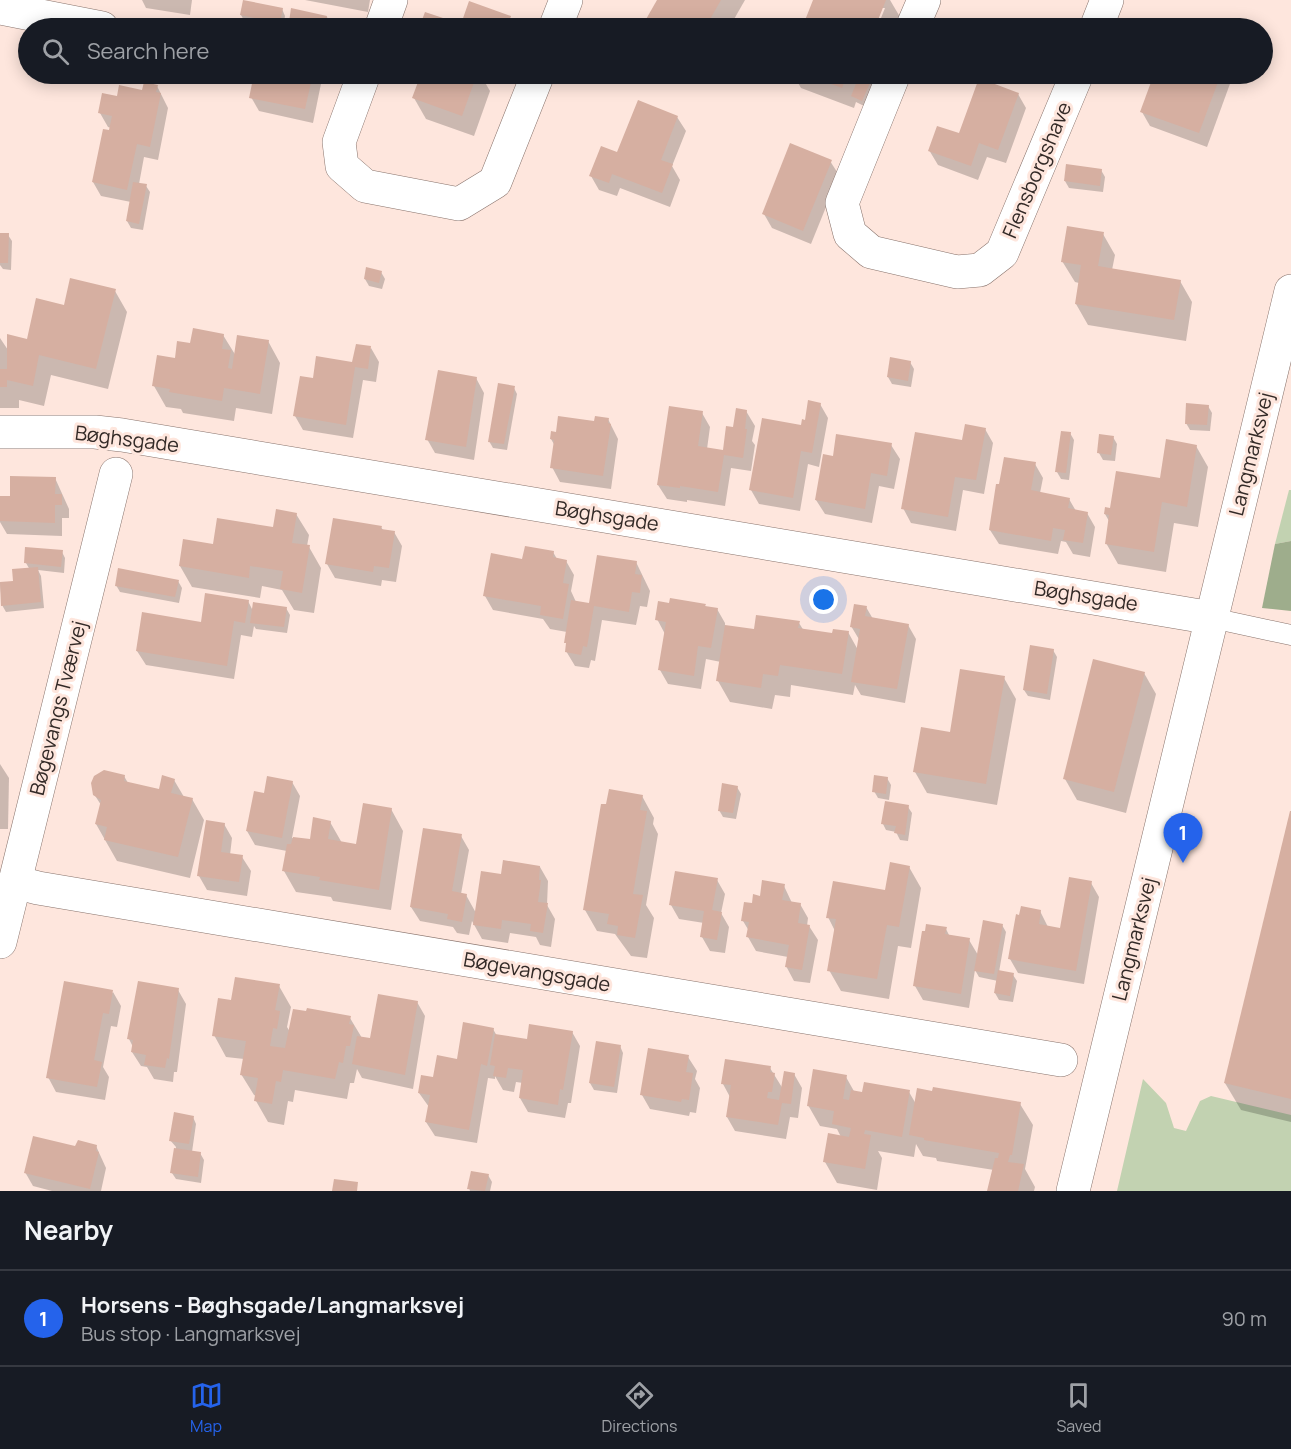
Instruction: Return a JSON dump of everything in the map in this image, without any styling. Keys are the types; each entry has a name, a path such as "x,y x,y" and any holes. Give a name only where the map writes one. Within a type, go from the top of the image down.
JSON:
{"street":[{"path":"385,18 391,0"},
{"path":"559,18 566,0"},
{"path":"916,18 924,0"},
{"path":"1100,18 1107,0"},
{"path":"0,8 51,18"},
{"path":"360,84 339,142 342,166 365,186 459,204 495,182 534,84"},
{"name":"Flensborgshave","path":"890,84 842,203 850,234 871,252 957,272 980,270 1002,254 1073,84"},
{"name":"Langmarksvej","path":"1073,1191 1291,291"},
{"name":"Bøghsgade","path":"0,432 95,432 122,435 1212,618"},
{"name":"Bøgevangs Tværvej","path":"0,942 116,474"},
{"name":"Bøgevangsgade","path":"15,882 50,890 1061,1060"}],"lane":[{"path":"1212,618 1291,634"}],"green space":[{"path":"1289,490 1291,490 1291,541 1275,544"},
{"path":"1291,541 1291,611 1262,608 1275,544"},
{"path":"1143,1079 1166,1103 1174,1128 1186,1131 1200,1101 1211,1096 1291,1115 1291,1191 1117,1191"}],"building":[{"path":"243,0 283,8 281,18 255,18 240,15"},
{"path":"657,0 721,0 711,18 647,18"},
{"path":"813,0 886,0 879,18 806,18"},
{"path":"469,1 511,16 510,18 463,18"},
{"path":"291,8 327,16 327,18 290,18"},
{"path":"425,12 443,18 423,18"},
{"path":"144,84 153,84 158,85 156,92 161,93 150,147 137,144 127,190 92,182 103,129 109,130 112,116 98,113 102,93 117,96 119,85 142,90"},
{"path":"252,84 311,84 305,109 249,98"},
{"path":"417,84 473,84 462,116 412,98"},
{"path":"831,84 843,84 842,88"},
{"path":"856,84 870,84 862,101 851,96"},
{"path":"977,84 995,84 1019,93 998,150 979,143 971,166 928,151 937,126 959,133"},
{"path":"1150,84 1217,84 1199,133 1140,112"},
{"path":"638,100 678,116 661,160 673,164 662,193 612,174 609,183 589,176 601,146 617,152"},
{"path":"790,143 832,160 803,231 762,214"},
{"path":"1066,164 1102,169 1100,186 1064,181"},
{"path":"133,182 147,184 139,224 126,221"},
{"path":"1067,226 1104,232 1098,266 1181,280 1174,320 1075,304 1081,265 1061,262"},
{"path":"0,233 9,233 8,263 0,263"},
{"path":"366,267 382,271 379,283 364,279"},
{"path":"70,278 116,289 96,369 39,355 33,386 7,380 7,387 0,387 0,369 7,369 7,334 27,339 36,298 64,305"},
{"path":"193,328 224,334 222,349 231,350 228,368 232,369 237,335 269,340 260,394 224,388 222,401 169,392 170,389 152,386 157,355 175,358 177,341 190,343"},
{"path":"356,344 371,346 368,369 355,367 346,425 293,416 300,376 313,378 316,356 352,362"},
{"path":"890,357 911,361 908,381 887,377"},
{"path":"438,370 477,377 466,447 425,440"},
{"path":"498,383 515,386 504,444 488,442"},
{"path":"808,400 821,403 812,453 801,451 793,498 749,490 762,418 801,425 802,419 805,420"},
{"path":"1186,403 1209,405 1207,425 1185,424"},
{"path":"669,406 703,411 698,446 723,450 726,426 733,427 736,408 747,410 743,458 724,455 718,492 657,485"},
{"path":"558,416 594,421 595,416 609,418 608,423 611,424 603,476 550,468 554,440 550,439 551,431 556,432"},
{"path":"965,424 986,428 976,480 955,477 948,517 901,509 915,432 962,440"},
{"path":"1061,431 1071,432 1066,473 1055,472"},
{"path":"836,434 892,443 887,476 871,473 865,509 815,500 823,454 833,456"},
{"path":"1099,434 1114,436 1111,455 1097,453"},
{"path":"1166,439 1197,445 1187,507 1162,502 1154,552 1105,544 1109,515 1104,514 1105,507 1110,508 1116,471 1160,478"},
{"path":"1004,457 1036,462 1031,490 1070,498 1068,508 1088,512 1083,543 1063,540 1065,530 1053,528 1051,541 989,530 996,484 999,484"},
{"path":"10,476 56,477 55,494 62,494 62,505 55,505 55,523 0,521 0,496 10,496"},
{"path":"276,509 297,513 292,543 310,545 302,593 280,589 283,571 250,566 249,578 179,566 183,539 213,544 217,518 273,527"},
{"path":"333,518 382,526 381,529 395,531 389,568 374,566 373,572 325,564"},
{"path":"525,546 554,551 553,557 567,560 563,583 569,584 563,619 540,615 541,606 483,596 491,553 522,559"},
{"path":"25,547 63,550 61,567 24,563"},
{"path":"597,555 637,561 635,574 642,575 640,593 632,592 629,612 594,606 587,647 583,646 581,655 565,652 566,643 564,643 571,600 589,603"},
{"path":"38,567 41,602 1,606 0,582 13,581 12,569"},
{"path":"118,568 179,580 175,597 115,586"},
{"path":"205,593 249,600 245,623 234,621 227,666 136,651 142,612 201,622"},
{"path":"670,598 718,608 711,648 698,646 694,676 658,670 666,622 655,620 658,601 669,603"},
{"path":"253,602 287,607 284,627 250,623"},
{"path":"854,604 867,606 865,616 909,624 897,689 851,682 860,629 850,627"},
{"path":"756,615 800,621 798,628 832,633 833,629 849,631 842,674 780,665 778,676 763,674 761,688 716,681 725,625 754,629"},
{"path":"1030,645 1054,649 1047,694 1023,690"},
{"path":"1093,659 1145,672 1114,792 1063,779"},
{"path":"960,669 1005,676 986,784 913,772 921,727 950,732"},
{"path":"104,770 125,775 124,781 159,789 162,775 175,779 171,793 193,798 178,857 104,840 107,827 95,824 101,800 93,795 91,783 94,776"},
{"path":"874,775 888,777 886,794 872,792"},
{"path":"267,776 293,781 282,838 246,831 254,791 264,793"},
{"path":"722,783 738,786 733,813 718,811"},
{"path":"609,789 643,795 640,810 647,811 633,894 643,895 635,938 617,935 618,926 607,924 609,914 583,910 601,804 606,804"},
{"path":"885,801 909,805 905,835 894,833 896,826 881,824"},
{"path":"363,803 392,808 379,890 282,871 287,844 291,844 293,837 310,839 313,817 331,821 328,839 356,844"},
{"path":"1291,811 1291,1099 1224,1083"},
{"path":"206,820 225,823 221,852 243,855 239,882 197,876"},
{"path":"423,828 462,834 452,891 467,894 462,922 447,919 448,914 410,907"},
{"path":"503,860 540,866 538,902 548,903 543,933 530,931 531,924 502,920 501,929 473,925 481,871 501,874"},
{"path":"890,862 910,866 899,927 887,925 877,979 827,971 836,919 826,918 833,881 885,890"},
{"path":"675,871 718,878 712,910 722,912 717,940 700,937 704,911 669,905"},
{"path":"1069,877 1092,881 1076,971 1008,959 1016,914 1019,915 1021,906 1041,910 1039,924 1060,928"},
{"path":"762,880 785,884 782,900 801,903 798,923 810,925 802,970 785,967 789,945 746,937 749,922 741,921 744,902 752,903 753,894 760,896"},
{"path":"983,920 1003,924 994,974 974,971"},
{"path":"926,924 947,927 945,934 970,938 961,994 913,986 922,931 925,931"},
{"path":"998,970 1014,973 1010,996 994,993"},
{"path":"235,977 280,984 275,1010 280,1011 277,1029 273,1028 270,1046 285,1048 293,1009 306,1011 307,1008 351,1016 349,1024 354,1025 350,1046 346,1046 343,1063 339,1062 335,1079 283,1070 281,1082 276,1081 272,1104 254,1101 258,1078 240,1075 246,1041 212,1036 218,998 231,1000"},
{"path":"64,981 113,990 109,1014 103,1013 94,1060 102,1062 97,1087 46,1078"},
{"path":"138,981 179,988 169,1059 167,1058 165,1068 144,1065 146,1055 131,1052 133,1040 127,1039"},
{"path":"378,994 418,1001 405,1075 352,1064 357,1036 370,1038"},
{"path":"463,1022 494,1028 487,1066 481,1064 469,1130 425,1122 430,1095 418,1093 421,1075 433,1077 437,1055 457,1059"},
{"path":"529,1024 573,1031 563,1090 560,1089 558,1105 519,1098 523,1070 508,1068 506,1078 493,1076 495,1066 490,1065 495,1034 527,1039"},
{"path":"596,1041 621,1045 614,1087 589,1083"},
{"path":"648,1048 689,1055 686,1072 693,1073 689,1100 682,1099 681,1102 640,1095"},
{"path":"725,1059 771,1066 770,1072 775,1073 772,1092 768,1092 767,1098 779,1100 784,1071 795,1073 791,1104 782,1103 778,1125 726,1117 731,1085 721,1084"},
{"path":"813,1069 847,1075 843,1099 849,1100 851,1090 862,1092 864,1082 910,1090 902,1137 865,1130 864,1134 871,1135 865,1169 823,1162 828,1133 849,1137 851,1128 832,1124 834,1111 807,1106"},
{"path":"933,1087 1021,1102 1012,1155 1008,1162 1024,1164 1018,1191 987,1191 995,1158 998,1158 999,1153 924,1140 924,1138 909,1135 917,1088 932,1091"},
{"path":"174,1112 194,1116 189,1144 169,1141"},
{"path":"33,1136 75,1146 78,1140 97,1145 96,1151 99,1152 90,1189 24,1173"},
{"path":"174,1148 201,1152 198,1177 170,1173"},
{"path":"471,1171 489,1174 485,1191 467,1189"},
{"path":"334,1179 358,1182 357,1191 332,1191"}],"place":[{"name":"Horsens - Bøghsgade/Langmarksvej","path":"1183,863"}]}
